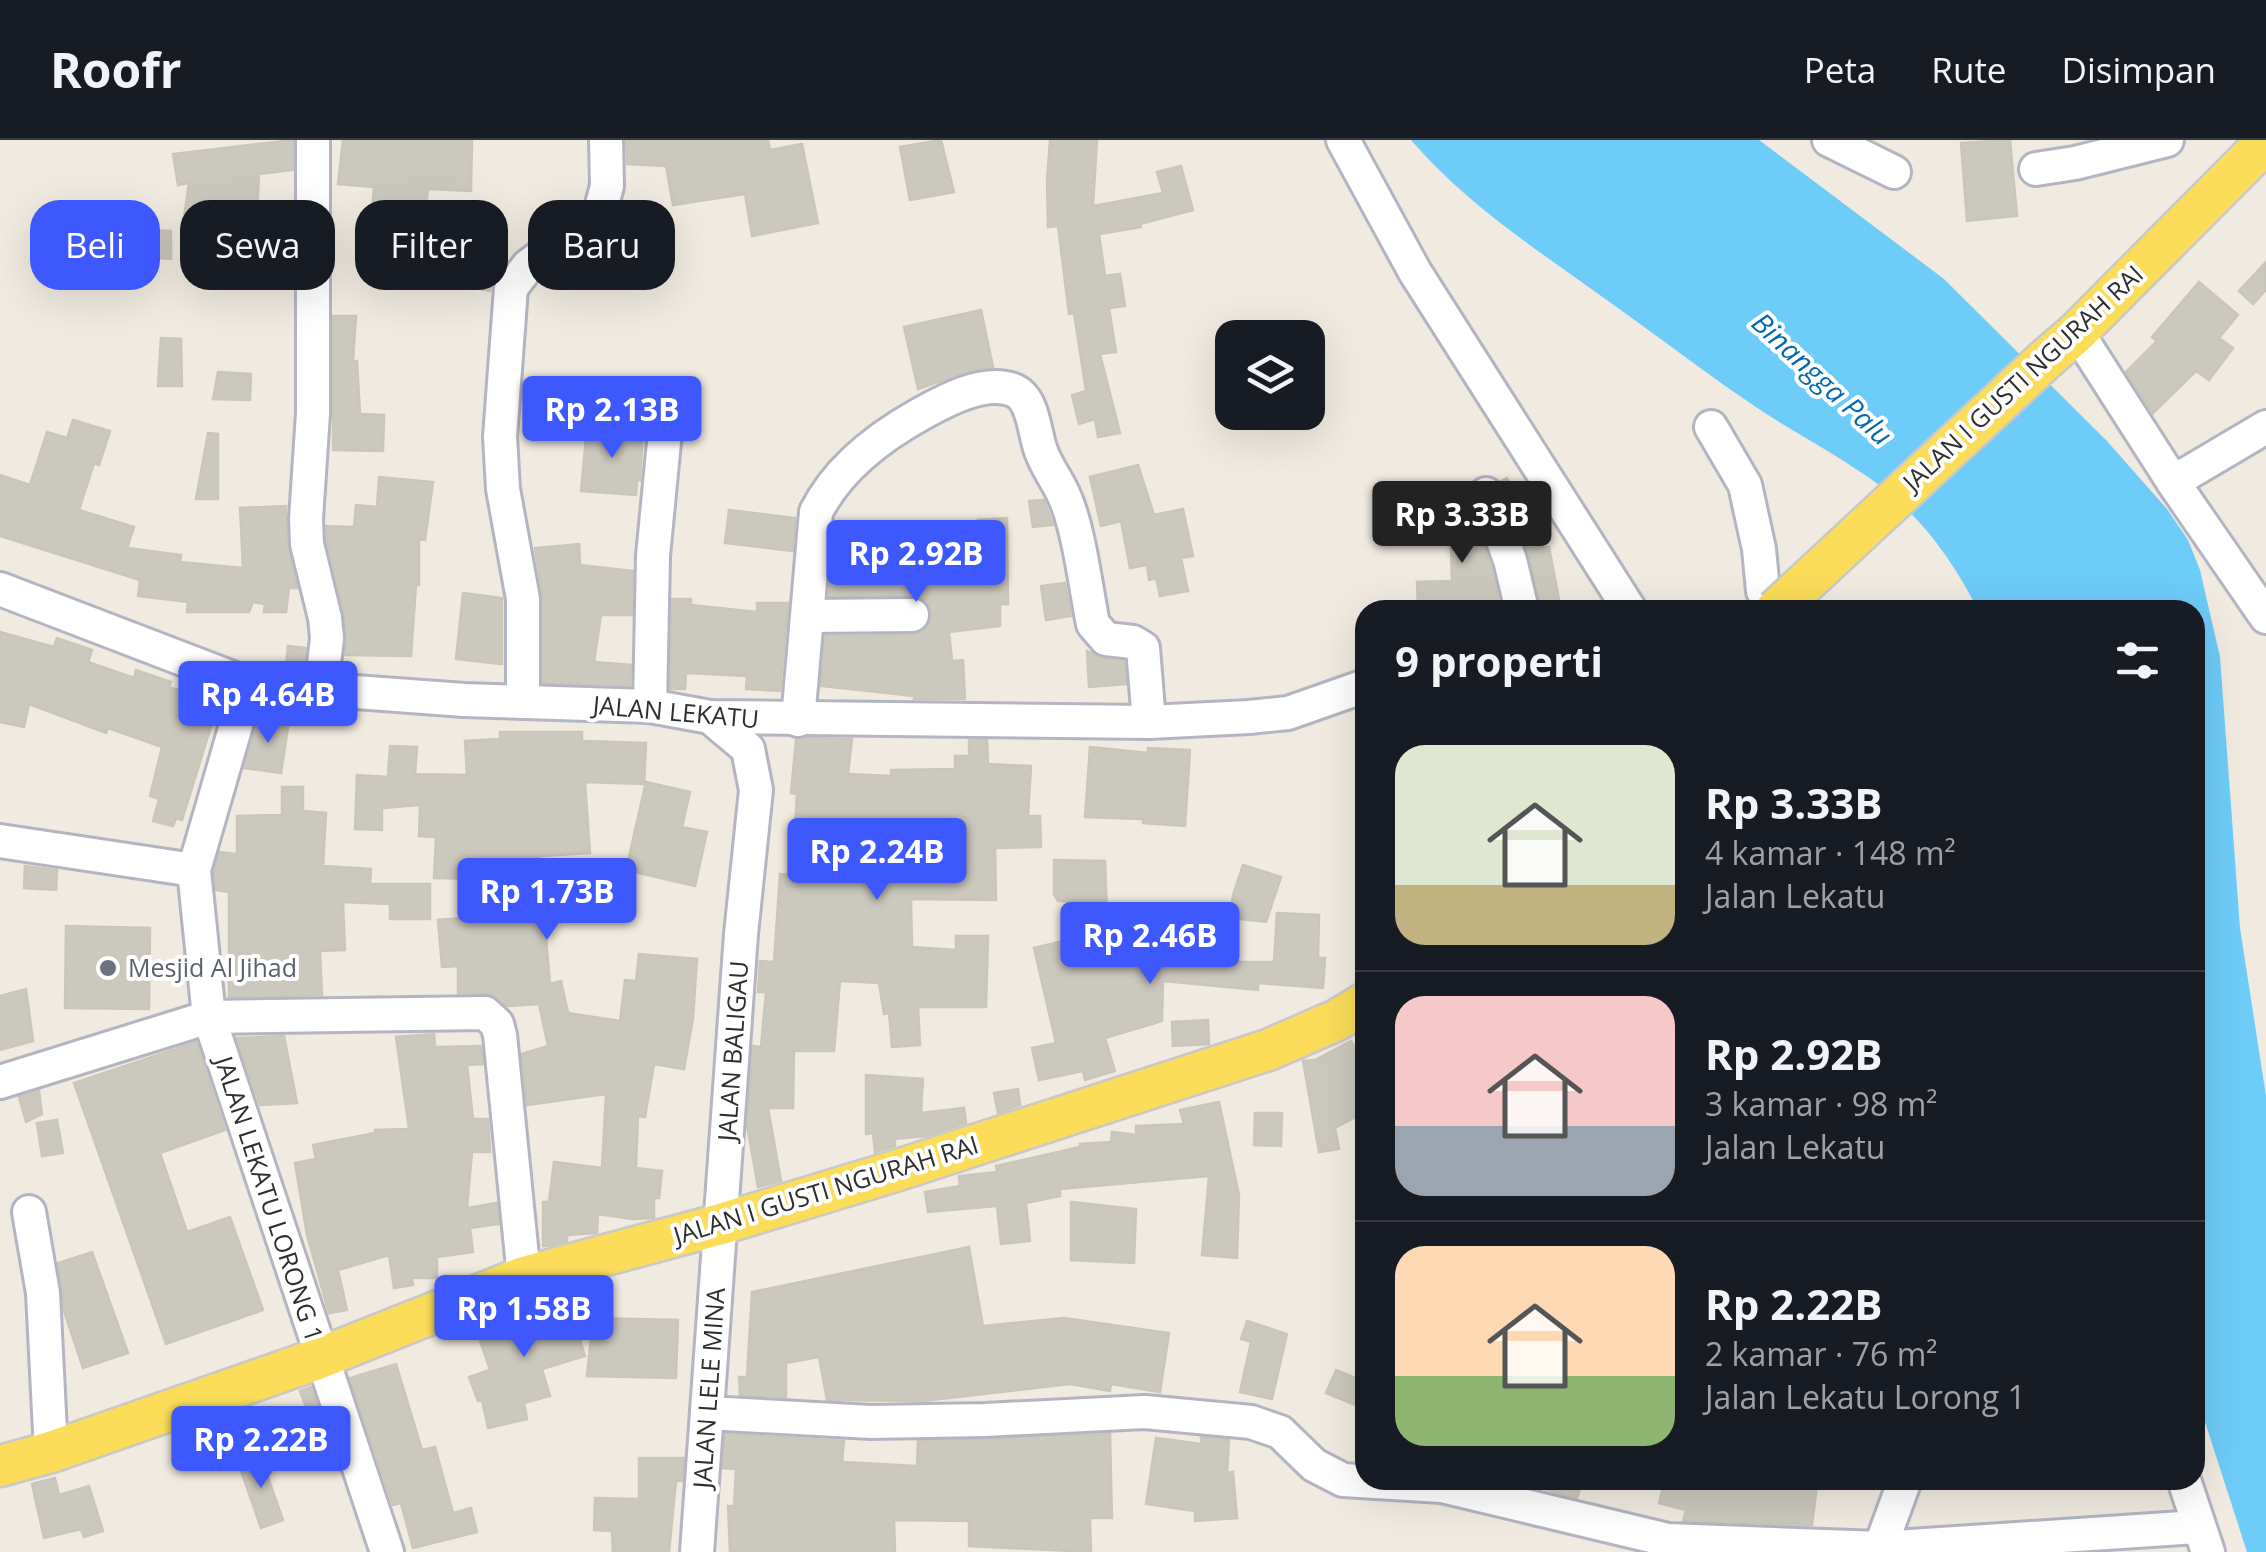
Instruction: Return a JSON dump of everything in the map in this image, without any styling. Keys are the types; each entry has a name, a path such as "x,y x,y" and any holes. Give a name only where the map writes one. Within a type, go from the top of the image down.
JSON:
{"main road":[{"name":"JALAN I GUSTI NGURAH RAI","path":"1787,600 2078,332 2266,142"},
{"name":"JALAN I GUSTI NGURAH RAI","path":"0,1466 51,1452 320,1358 524,1277 721,1224 895,1171 1268,1050 1355,1010"}],"street":[{"path":"313,140 312,413 306,519 307,544 326,618 320,688"},
{"path":"524,702 522,599 503,489 500,437 510,288 528,266 600,212 607,186 606,140"},
{"path":"1343,140 1415,272 1624,600"},
{"path":"1829,140 1894,172"},
{"path":"2036,169 2167,140"},
{"path":"2078,332 2173,482 2266,617"},
{"path":"798,720 816,512 842,472 906,422 947,400 975,392 1012,390 1029,408 1045,462 1066,499 1094,624 1106,639 1139,644 1145,653 1149,722"},
{"path":"650,706 653,556 667,411"},
{"path":"1711,428 1745,486 1763,591 1773,600"},
{"path":"2173,482 2266,428"},
{"path":"1486,494 1520,600"},
{"name":"JALAN LEKATU","path":"0,589 248,684 650,706 710,718 1149,722 1288,713 1355,690"},
{"path":"809,616 912,615"},
{"name":"JALAN LEKATU LORONG 1","path":"248,684 194,870 209,1017 387,1552"},
{"name":"JALAN BALIGAU","path":"710,718 748,748 756,790 741,934 721,1224"},
{"path":"0,842 194,870"},
{"name":"JALAN LEKATU LORONG 1","path":"0,1082 209,1017 476,1011 492,1017 500,1034 524,1277"},
{"path":"29,1212 43,1293 51,1452"},
{"name":"JALAN LELE MINA","path":"697,1552 721,1224"},
{"path":"707,1414 871,1422 1145,1412 1266,1426 1280,1432 1314,1465 1344,1480 1355,1480"},
{"path":"1472,1490 1668,1540 1892,1549 2202,1540 2187,1490"},
{"path":"1892,1549 1902,1490"}],"water":[{"name":"Binangga Palu","path":"1411,140 1759,140 1944,279 2106,440 2167,509 2188,540 2200,570 2220,657 2240,928 2266,1096 2266,1552 2247,1552 2205,1422 2205,600 1972,600 1932,537 1885,490 1745,399 1528,243 1432,163"}],"building":[{"path":"293,140 293,170 259,174 258,200 187,200 189,183 178,185 173,154"},
{"path":"343,140 472,140 471,191 428,189 427,200 373,200 374,187 338,184"},
{"path":"626,140 768,140 770,150 802,144 818,223 752,236 745,194 675,205 666,166 627,164"},
{"path":"941,140 954,192 910,200 900,147"},
{"path":"1050,140 1097,140 1093,206 1163,193 1157,172 1181,166 1193,210 1140,224 1141,227 1099,234 1105,276 1120,274 1125,306 1109,308 1116,352 1100,354 1120,433 1098,437 1095,419 1079,424 1072,395 1086,391 1074,313 1069,314 1058,226 1048,227"},
{"path":"2010,140 2017,216 1967,221 1961,143"},
{"path":"160,230 171,231 171,259 160,258"},
{"path":"2266,262 2266,290 2253,304 2239,291"},
{"path":"2199,282 2238,315 2219,338 2233,348 2209,380 2196,371 2153,413 2126,372 2157,341 2152,337"},
{"path":"981,310 993,367 971,370 918,389 904,327"},
{"path":"333,316 356,316 353,361 357,361 360,414 384,415 383,451 333,450"},
{"path":"161,338 181,339 182,386 158,386"},
{"path":"218,372 251,374 250,400 213,399"},
{"path":"73,420 110,431 99,465 94,463 79,510 134,527 127,548 181,555 180,562 243,568 240,508 286,506 287,545 297,588 289,588 286,612 264,612 265,604 253,602 249,612 187,612 188,602 138,596 140,580 0,536 0,475 30,485 47,432 67,438"},
{"path":"587,427 643,432 636,495 581,491"},
{"path":"208,433 218,434 218,499 196,499"},
{"path":"1138,465 1154,515 1183,509 1193,556 1181,558 1188,591 1160,596 1156,578 1149,580 1147,565 1130,568 1121,521 1101,526 1090,477"},
{"path":"379,477 433,482 425,540 419,539 419,585 411,656 345,655 345,616 326,526 354,527 356,505 377,507"},
{"path":"1507,478 1527,521 1532,518 1544,548 1549,547 1559,600 1539,600 1529,553 1501,481"},
{"path":"1469,485 1467,501 1491,566 1499,600 1418,600 1417,582 1452,581 1449,486"},
{"path":"1044,500 1053,525 1033,527 1029,501"},
{"path":"729,510 795,518 793,551 725,543"},
{"path":"1007,518 1008,604 1000,604 1000,626 949,632 952,661 963,660 965,699 914,699 821,686 825,636 913,635 923,632 932,616 929,604 913,595 829,596 835,527 864,526 864,534 979,532 978,520"},
{"path":"579,544 580,565 633,571 632,615 601,615 594,662 631,665 630,685 543,683 543,599 535,548"},
{"path":"1065,583 1071,616 1046,620 1041,586"},
{"path":"463,593 502,598 502,664 456,659"},
{"path":"672,599 691,599 691,605 757,612 757,603 788,603 780,691 746,689 747,676 686,673 685,689 670,689"},
{"path":"0,632 54,647 57,638 92,650 88,662 134,678 136,670 171,682 169,687 218,704 182,820 176,818 173,826 153,821 159,799 150,796 162,747 108,728 106,733 29,704 24,727 0,722"},
{"path":"288,646 306,648 303,668 286,667"},
{"path":"1087,651 1104,659 1124,661 1126,684 1089,687"},
{"path":"259,717 289,721 281,773 244,768"},
{"path":"500,732 582,732 582,741 646,743 644,784 585,782 590,853 539,856 550,984 561,981 568,1013 620,1021 625,980 636,981 639,954 697,959 684,1069 654,1064 645,1117 638,1116 636,1168 662,1171 659,1198 654,1198 654,1218 598,1214 597,1233 567,1235 567,1241 549,1246 543,1246 543,1202 549,1202 554,1162 602,1168 606,1094 527,1105 522,1054 548,1046 539,1004 507,1006 486,993 458,993 458,966 442,967 438,920 491,916 487,879 434,878 436,837 419,836 420,805 382,808 382,830 355,829 357,775 388,777 390,746 417,747 415,774 467,775 465,741 500,739"},
{"path":"852,739 848,774 891,776 891,770 955,769 955,756 969,756 969,740 987,740 988,764 1031,766 1028,816 1040,816 1041,847 995,848 996,900 911,899 912,947 956,950 956,936 988,936 986,1007 918,1007 920,1045 892,1047 889,1013 884,1014 879,983 840,981 834,1051 794,1051 793,1108 768,1108 781,1181 758,1187 747,1125 753,1046 761,1047 766,992 758,992 760,961 774,962 780,874 792,875 797,794 791,793 796,740"},
{"path":"1090,747 1148,753 1148,748 1190,750 1185,826 1143,823 1143,819 1085,817"},
{"path":"646,782 690,792 682,827 707,832 695,886 626,870"},
{"path":"282,787 303,787 303,811 326,813 323,866 371,869 370,884 430,884 430,919 390,919 390,904 343,902 345,950 320,951 322,995 229,997 229,892 216,890 214,872 220,852 237,854 237,816 282,815"},
{"path":"1054,860 1105,861 1107,915 1077,914 1077,902 1058,901 1054,894"},
{"path":"1243,865 1281,877 1266,922 1230,918"},
{"path":"25,866 57,870 56,890 24,888"},
{"path":"1277,913 1319,915 1318,958 1325,958 1323,988 1258,983 1258,990 1163,981 1162,1021 1105,1038 1115,1071 1085,1080 1083,1071 1039,1080 1032,1048 1056,1043 1034,948 1110,930 1117,966 1174,952 1176,928 1222,932 1220,962 1274,962"},
{"name":"Mesjid Al Jihad","path":"66,926 150,928 149,1009 65,1008"},
{"path":"26,989 33,1041 0,1050 0,996"},
{"path":"1208,1020 1209,1044 1173,1046 1172,1022"},
{"path":"434,1034 435,1047 481,1046 483,1064 467,1065 473,1119 488,1119 490,1152 472,1152 467,1208 497,1203 499,1224 470,1228 473,1252 437,1257 437,1278 412,1278 413,1285 394,1288 389,1255 338,1270 347,1310 329,1313 307,1235 295,1163 316,1159 313,1145 375,1130 409,1129 396,1037"},
{"path":"284,1036 297,1103 260,1105 237,1038"},
{"path":"1351,1041 1355,1048 1355,1117 1335,1128 1339,1149 1319,1152 1303,1061 1315,1060"},
{"path":"196,1042 225,1130 160,1153 187,1232 230,1217 263,1310 166,1344 74,1083"},
{"path":"866,1075 923,1079 921,1113 964,1108 966,1123 926,1136 895,1139 895,1146 875,1152 873,1133 866,1134"},
{"path":"1018,1089 1020,1105 998,1113 994,1093"},
{"path":"39,1091 42,1114 26,1122 19,1097"},
{"path":"1219,1102 1239,1195 1237,1258 1202,1255 1209,1176 1060,1189 1060,1196 1026,1203 1030,1241 1001,1244 997,1206 928,1212 925,1192 960,1186 959,1176 997,1172 996,1166 1080,1144 1111,1142 1112,1132 1136,1135 1136,1126 1184,1124 1180,1110"},
{"path":"1255,1113 1282,1113 1281,1146 1254,1145"},
{"path":"57,1120 63,1153 42,1156 37,1123"},
{"path":"1071,1202 1136,1209 1134,1263 1071,1260"},
{"path":"969,1247 983,1326 1064,1318 1169,1333 1160,1392 1111,1384 1110,1391 1070,1384 923,1401 827,1400 819,1357 786,1363 786,1397 740,1395 739,1377 747,1377 752,1292"},
{"path":"92,1252 128,1353 83,1368 64,1311 58,1263"},
{"path":"567,1299 585,1356 542,1369 550,1396 524,1403 527,1419 488,1428 482,1400 478,1401 469,1377 490,1370 477,1331"},
{"path":"593,1318 678,1320 676,1378 587,1376"},
{"path":"1247,1321 1287,1334 1272,1399 1240,1392 1251,1342 1241,1339"},
{"path":"396,1364 422,1450 435,1447 453,1513 471,1508 477,1532 413,1548 401,1503 393,1505 350,1378"},
{"path":"1336,1370 1355,1378 1355,1405 1326,1393"},
{"path":"311,1387 326,1433 317,1436 300,1391"},
{"path":"725,1434 844,1441 842,1462 917,1466 918,1441 1110,1434 1112,1518 1090,1518 1091,1552 969,1546 969,1521 894,1520 895,1552 730,1552 728,1506 734,1506 736,1469 723,1468"},
{"path":"1201,1437 1229,1440 1227,1473 1233,1472 1237,1518 1195,1521 1195,1511 1146,1504 1156,1438 1201,1444"},
{"path":"260,1455 283,1520 261,1528 238,1462"},
{"path":"639,1458 684,1458 682,1481 676,1481 669,1552 613,1552 612,1531 594,1530 595,1498 639,1499"},
{"path":"55,1478 59,1495 89,1486 103,1531 84,1537 81,1529 44,1538 32,1484"},
{"path":"1548,1490 1580,1490 1577,1498"},
{"path":"1662,1490 1816,1490 1812,1525 1683,1521 1686,1510 1659,1503"}],"place":[{"name":"Mesjid Al Jihad","path":"108,968"}]}
